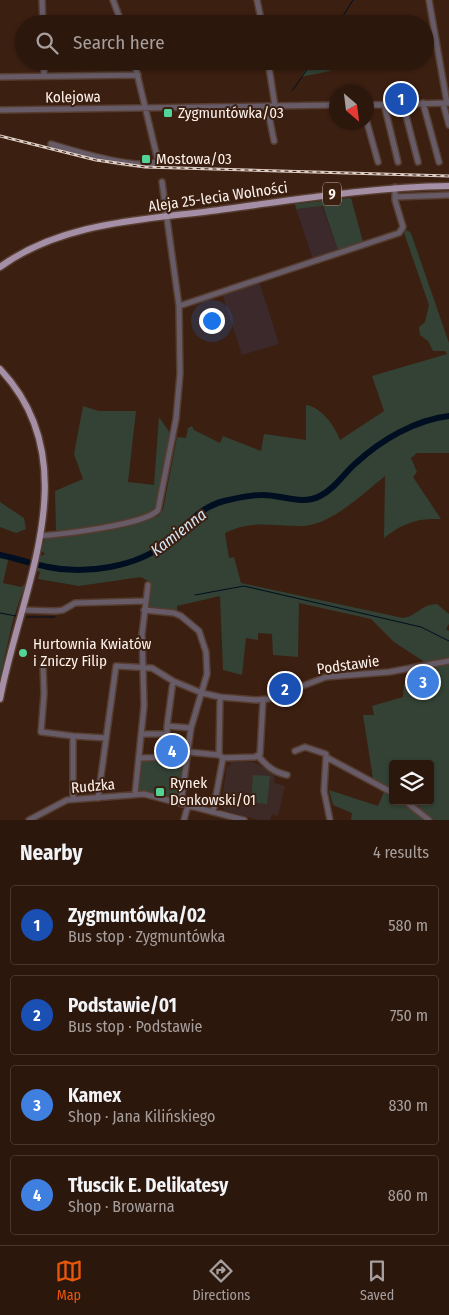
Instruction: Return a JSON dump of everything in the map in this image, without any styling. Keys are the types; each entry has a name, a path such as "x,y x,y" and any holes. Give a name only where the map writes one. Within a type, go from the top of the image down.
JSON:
{"main road":[{"name":"Aleja 25-lecia Wolności","path":"0,267 26,250 66,234 167,217 346,192 394,187 449,186"},
{"path":"0,369 14,386 27,408 41,448 46,494 40,536 0,699"}],"street":[{"path":"42,0 43,15"},
{"path":"113,0 119,15"},
{"path":"257,0 260,15"},
{"path":"429,0 432,15"},
{"path":"434,29 449,125"},
{"path":"44,70 44,76"},
{"path":"50,144 114,160 141,164 158,161 137,70"},
{"path":"269,70 275,106"},
{"path":"0,77 138,75"},
{"path":"423,103 439,162"},
{"path":"374,105 447,103"},
{"path":"384,104 398,162"},
{"path":"403,104 418,162"},
{"name":"Kolejowa","path":"0,110 329,105"},
{"path":"267,106 274,141"},
{"path":"369,130 378,162"},
{"path":"40,536 118,525 152,515 158,510 178,409 178,306 162,182"},
{"path":"178,306 399,233 402,228 394,187"},
{"path":"395,197 449,195"},
{"path":"135,794 144,706 142,634 148,585"},
{"path":"22,610 56,611 63,610 75,603 145,600"},
{"path":"144,610 177,614 199,631 206,652 208,666 192,728 182,803"},
{"name":"Podstawie","path":"263,700 326,677 410,668 449,661"},
{"path":"43,664 44,694 41,732 106,738"},
{"path":"98,798 114,668 118,666 143,666 159,671 173,681 202,693 220,697 263,700 261,751 258,756"},
{"path":"168,758 167,734 173,681"},
{"path":"214,812 221,757 220,697"},
{"path":"168,726 192,728"},
{"path":"142,734 167,734"},
{"path":"73,736 73,799"},
{"path":"295,751 306,748 326,754 326,757 389,791"},
{"path":"140,758 168,758 187,755 221,757 258,756"},
{"path":"258,756 263,764 278,773 286,775"},
{"path":"326,757 324,791 330,820"},
{"name":"Rudzka","path":"29,820 54,805 73,799 135,794 144,794 182,803 244,820"},
{"path":"184,820 188,805"},
{"path":"409,805 429,820"}],"shaded area":[{"path":"322,206 338,250 313,259 296,209"},
{"path":"256,281 260,284 279,344 242,355 222,293 244,288"},
{"path":"231,761 253,762 275,773 274,783 285,786 278,816 272,814 270,820 258,820 224,810 221,805 227,765 230,766"}],"green space":[{"path":"305,70 330,70 330,71 301,77"},
{"path":"351,198 363,242 338,250 323,206 296,209 295,204"},
{"path":"406,230 412,236 449,343 449,453 417,453 411,458 417,472 413,477 441,519 424,519 410,522 384,538 385,476 347,507 326,520 315,524 304,526 245,526 225,533 229,558 234,557 241,583 403,618 412,615 426,606 437,604 449,614 449,624 446,629 449,631 449,658 426,663 394,642 371,619 299,603 298,657 273,655 272,634 258,633 258,640 246,638 242,675 223,670 220,596 177,606 177,614 144,610 148,581 141,577 79,586 38,579 40,572 35,570 38,557 45,554 40,550 45,539 96,532 158,516 163,510 177,437 186,438 188,428 192,426 194,430 220,443 223,436 261,451 264,434 306,440 306,405 317,409 327,418 340,440 384,411 372,376 447,354 445,351 433,351 428,341 420,335 419,327 425,322 429,305 404,233"},
{"path":"83,406 99,411 136,411 128,482 154,485 159,417 170,433 158,503 152,510 142,516 129,520 114,524 60,531 56,530 55,491 83,479 74,454"},
{"path":"0,502 24,518 26,529 16,533 0,527"},
{"path":"0,555 9,556 3,583 21,587 25,584 13,620 0,678"},
{"path":"449,664 449,820 351,820 352,813 333,805 329,790 378,806 386,787 373,779 363,715 374,715 372,706 403,697 404,684 413,682 411,671"},
{"path":"186,757 181,803 135,794 140,758"},
{"path":"253,775 270,776 267,804 251,802"}],"waterway":[{"path":"344,15 353,0"},
{"path":"292,91 307,70"},
{"name":"Kamienna","path":"0,555 42,566 78,570 110,567 126,563 154,551 200,513 215,504 256,495 298,500 313,499 320,496 331,489 351,467 387,439 424,422 449,416"},
{"path":"195,595 244,586 421,627 449,641"},
{"path":"0,613 16,616"},
{"path":"27,617 55,617"}],"railway":[{"path":"0,136 96,160 145,167 449,176"}],"place":[{"name":"Zygmuntówka/02","path":"401,99"},
{"name":"Zygmuntówka/03","path":"168,113"},
{"name":"Mostowa/03","path":"146,159"},
{"name":"Hurtownia Kwiatów i Zniczy Filip","path":"23,653"},
{"name":"Kamex","path":"423,682"},
{"name":"Podstawie/01","path":"285,689"},
{"name":"Tłuscik E. Delikatesy","path":"172,751"},
{"name":"Rynek Denkowski/01","path":"160,792"}]}
